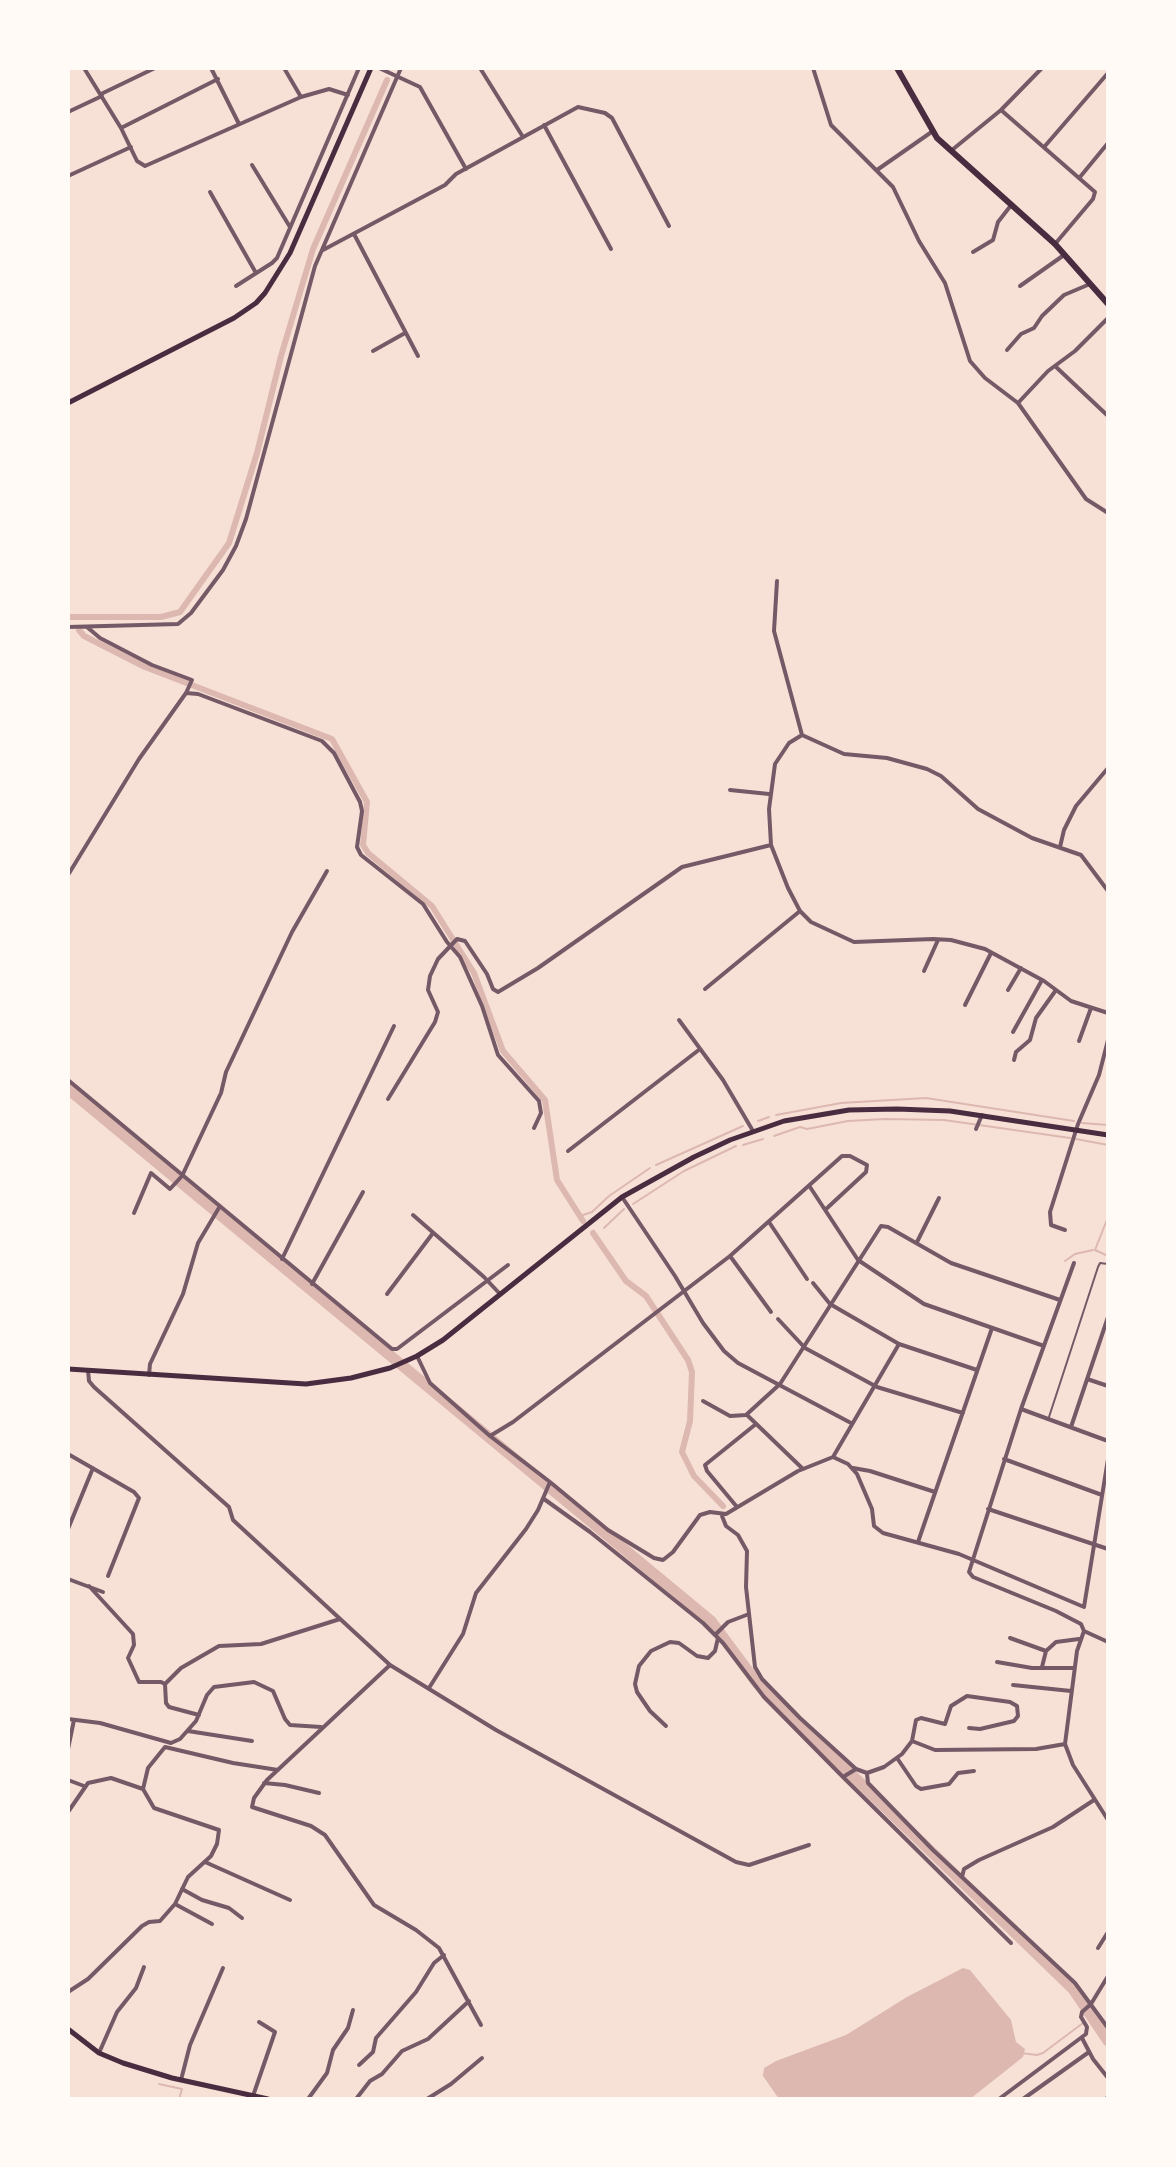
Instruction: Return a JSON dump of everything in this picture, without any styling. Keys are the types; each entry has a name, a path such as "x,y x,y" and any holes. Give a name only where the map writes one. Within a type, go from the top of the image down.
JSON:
{"main road":[{"path":"68,403 245,312 265,293 290,253 371,68"},
{"path":"897,68 933,131 950,152 1055,244 1108,304"},
{"path":"68,1369 306,1384 351,1378 390,1368 443,1340 622,1197 694,1157 753,1131 797,1119 849,1110 950,1111 1108,1135"},
{"path":"68,2029 99,2053 181,2080 242,2096 268,2099"}],"street":[{"path":"84,68 121,128 137,161 145,166 301,97 329,89 348,95"},
{"path":"68,112 155,68"},
{"path":"211,68 239,124"},
{"path":"284,68 301,97"},
{"path":"236,286 275,260 359,68"},
{"path":"379,68 420,87 466,169"},
{"path":"68,627 178,624 191,613 223,570 246,519 321,251 401,68"},
{"path":"480,68 523,137"},
{"path":"813,68 831,125 893,187 919,241 945,283 970,361 985,378 1018,403 1055,453 1077,490 1108,513"},
{"path":"950,152 1001,110 1042,68"},
{"path":"1045,146 1108,73"},
{"path":"121,128 218,79"},
{"path":"321,251 445,185 452,177 578,107 605,113 612,118 669,226"},
{"path":"1001,110 1094,190 1095,195 1055,244"},
{"path":"544,125 611,249"},
{"path":"877,170 933,131"},
{"path":"1080,177 1108,143"},
{"path":"68,176 131,147"},
{"path":"252,165 290,227"},
{"path":"210,192 256,273"},
{"path":"973,252 993,240 998,222 1012,204"},
{"path":"354,234 418,356"},
{"path":"1020,286 1064,255"},
{"path":"1007,350 1021,334 1034,328 1064,295 1090,284"},
{"path":"1018,403 1108,318"},
{"path":"373,351 405,333"},
{"path":"1055,366 1108,416"},
{"path":"777,581 774,631 802,735"},
{"path":"68,875 139,759 192,682 106,642 87,627"},
{"path":"186,692 322,741 329,747 360,802 362,811 357,847 361,855 423,904 450,945 469,976 498,1055 539,1101 541,1113 534,1128"},
{"path":"802,735 779,754 772,772 769,794 771,845 778,867 805,917 819,927 854,942 938,940 962,943 1021,968 1071,1001 1108,1013"},
{"path":"802,735 844,754 887,758 941,776 978,809 1032,838 1081,855 1108,891"},
{"path":"1060,847 1064,830 1076,806 1108,768"},
{"path":"730,790 769,794"},
{"path":"388,1099 435,1022 438,1012 428,985 438,959 457,939 465,941 493,989 498,992 538,968 682,867 771,845"},
{"path":"134,1213 151,1173 170,1189 179,1179 221,1093 226,1072 292,932 327,871"},
{"path":"705,989 800,911"},
{"path":"924,971 938,940"},
{"path":"965,1005 991,953"},
{"path":"1008,990 1021,968"},
{"path":"1013,1032 1042,980"},
{"path":"1014,1060 1016,1052 1030,1040 1036,1018 1056,990"},
{"path":"1079,1041 1091,1008"},
{"path":"679,1020 723,1080 753,1131"},
{"path":"282,1259 394,1026"},
{"path":"1065,1230 1051,1225 1049,1217 1076,1130 1092,1096 1108,1040"},
{"path":"568,1151 700,1049"},
{"path":"68,1080 179,1179 219,1208 386,1346 397,1349 508,1265"},
{"path":"976,1129 982,1115"},
{"path":"490,1436 664,1309 730,1256 845,1155 867,1165 866,1172 825,1210"},
{"path":"809,1187 858,1260 924,1304 1044,1346"},
{"path":"312,1284 363,1192"},
{"path":"622,1197 703,1323 731,1358 851,1423"},
{"path":"917,1242 939,1198"},
{"path":"149,1375 150,1364 183,1294 192,1256 219,1208"},
{"path":"413,1215 500,1295"},
{"path":"769,1222 807,1279"},
{"path":"703,1401 730,1416 746,1415 780,1384 881,1226 917,1242 951,1263 1060,1300"},
{"path":"387,1294 433,1233"},
{"path":"730,1256 771,1312"},
{"path":"1074,1263 1021,1409 969,1569 971,1576 1056,1611 1081,1624 1084,1631 1108,1642"},
{"path":"813,1283 830,1304 899,1344 977,1370"},
{"path":"1071,1427 1108,1317"},
{"path":"778,1319 805,1348 874,1385 963,1413"},
{"path":"918,1542 992,1328"},
{"path":"414,1358 430,1383 549,1484 608,1530 654,1558 663,1560 673,1552 700,1515 710,1512 722,1516 803,1469 833,1457 899,1344"},
{"path":"88,1370 89,1381 94,1387 229,1507 233,1520 390,1665 535,1752 736,1862 749,1865 763,1862 809,1845"},
{"path":"1087,1379 1108,1386"},
{"path":"1021,1409 1108,1441"},
{"path":"746,1415 803,1469"},
{"path":"737,1507 705,1465 756,1424"},
{"path":"68,1454 134,1492 139,1498 108,1576"},
{"path":"833,1457 853,1468 935,1493"},
{"path":"1004,1459 1102,1495"},
{"path":"853,1468 872,1509 874,1526 890,1536 971,1558 1084,1607 1108,1459"},
{"path":"68,1529 93,1468"},
{"path":"429,1688 463,1634 476,1593 526,1529 549,1484"},
{"path":"545,1496 679,1601 717,1635 764,1697 1011,1943"},
{"path":"988,1509 1108,1549"},
{"path":"722,1516 726,1526 738,1535 747,1551 746,1614 755,1667 762,1679 800,1718 861,1771 868,1783 962,1877 1075,1983 1108,2028"},
{"path":"68,1579 103,1592"},
{"path":"89,1586 133,1634 134,1645 128,1658 139,1682 156,1680 165,1684"},
{"path":"666,1726 650,1711 637,1692 635,1684 639,1666 651,1651 670,1642 679,1643 697,1656 708,1658 715,1651 717,1635 722,1628 746,1614"},
{"path":"199,1715 169,1707 166,1703 165,1684 181,1668 219,1646 261,1644 340,1619"},
{"path":"1084,1631 1074,1668 1065,1744 1108,1820"},
{"path":"1010,1638 1046,1651"},
{"path":"1042,1667 1046,1651 1056,1642 1080,1639"},
{"path":"997,1662 1032,1668 1074,1668"},
{"path":"390,1665 264,1783 252,1807 319,1830 374,1905 432,1941 444,1955 481,2025"},
{"path":"143,1789 148,1768 166,1745 188,1731 214,1687 254,1682 273,1691 290,1725 323,1728"},
{"path":"1013,1685 1071,1691"},
{"path":"844,1777 884,1767 912,1741 916,1720 921,1718 945,1724 951,1706 967,1696 1010,1702 1017,1706 1018,1716 1014,1721 980,1729 969,1728"},
{"path":"68,1749 71,1719 100,1723 233,1763 278,1770"},
{"path":"188,1731 252,1741"},
{"path":"912,1741 935,1750 1036,1749 1065,1744"},
{"path":"897,1757 921,1789 949,1784 958,1773 974,1771"},
{"path":"68,1812 84,1786 111,1778 143,1789 154,1808 219,1830 217,1844 205,1862 188,1877 175,1904 160,1921 142,1926 88,1979 68,1992"},
{"path":"68,1780 84,1786"},
{"path":"264,1783 319,1793"},
{"path":"962,1877 964,1869 979,1860 1053,1827 1094,1800"},
{"path":"205,1862 290,1900"},
{"path":"182,1889 202,1900 229,1908 242,1918"},
{"path":"175,1904 212,1924"},
{"path":"1098,1948 1108,1932"},
{"path":"359,2065 373,2052 376,2038 416,1992 434,1963 444,1955"},
{"path":"99,2053 117,2012 136,1988 144,1967"},
{"path":"181,2080 190,2045 223,1968"},
{"path":"999,2099 1082,2038 1087,2027 1081,2017 1082,2010 1090,2005 1108,1976"},
{"path":"356,2099 402,2051 428,2039 469,2001"},
{"path":"308,2099 327,2073 333,2050 348,2028 353,2010"},
{"path":"253,2096 274,2036 270,2027 259,2022"},
{"path":"1082,2038 1108,2078"},
{"path":"1023,2099 1089,2052"},
{"path":"427,2099 482,2058"}],"lane":[{"path":"1048,1419 1098,1267 1100,1263 1108,1264"}],"shaded area":[{"path":"963,1968 970,1970 1011,2020 1016,2042 1025,2049 1023,2057 970,2099 779,2099 763,2076 764,2068 776,2061 846,2035 907,1997"}],"waterway":[{"path":"68,617 161,617 180,612 229,543 313,249 387,80"},
{"path":"79,630 84,636 145,667 332,739 367,802 363,845 368,853 432,906 474,973 503,1051 545,1100 557,1180 583,1221"},
{"path":"68,1089 711,1621 757,1683 1073,1989 1108,2041"},
{"path":"776,1115 841,1103 926,1098 1074,1121"},
{"path":"758,1121 769,1117"},
{"path":"774,1136 800,1127 807,1129 848,1121 885,1119 944,1120 1070,1138"},
{"path":"1082,1123 1108,1125"},
{"path":"656,1165 743,1126"},
{"path":"743,1145 763,1139"},
{"path":"1076,1139 1108,1145"},
{"path":"633,1204 684,1171 736,1146"},
{"path":"580,1216 592,1212 609,1196 650,1168"},
{"path":"604,1228 624,1209"},
{"path":"1108,1217 1095,1250 1108,1256"},
{"path":"593,1233 626,1281 646,1296 688,1360 692,1372 690,1421 682,1452 694,1476 723,1506"},
{"path":"1065,1261 1075,1254 1093,1250"},
{"path":"1021,2053 1043,2053 1083,2023"},
{"path":"159,2084 182,2089 179,2099"}]}
